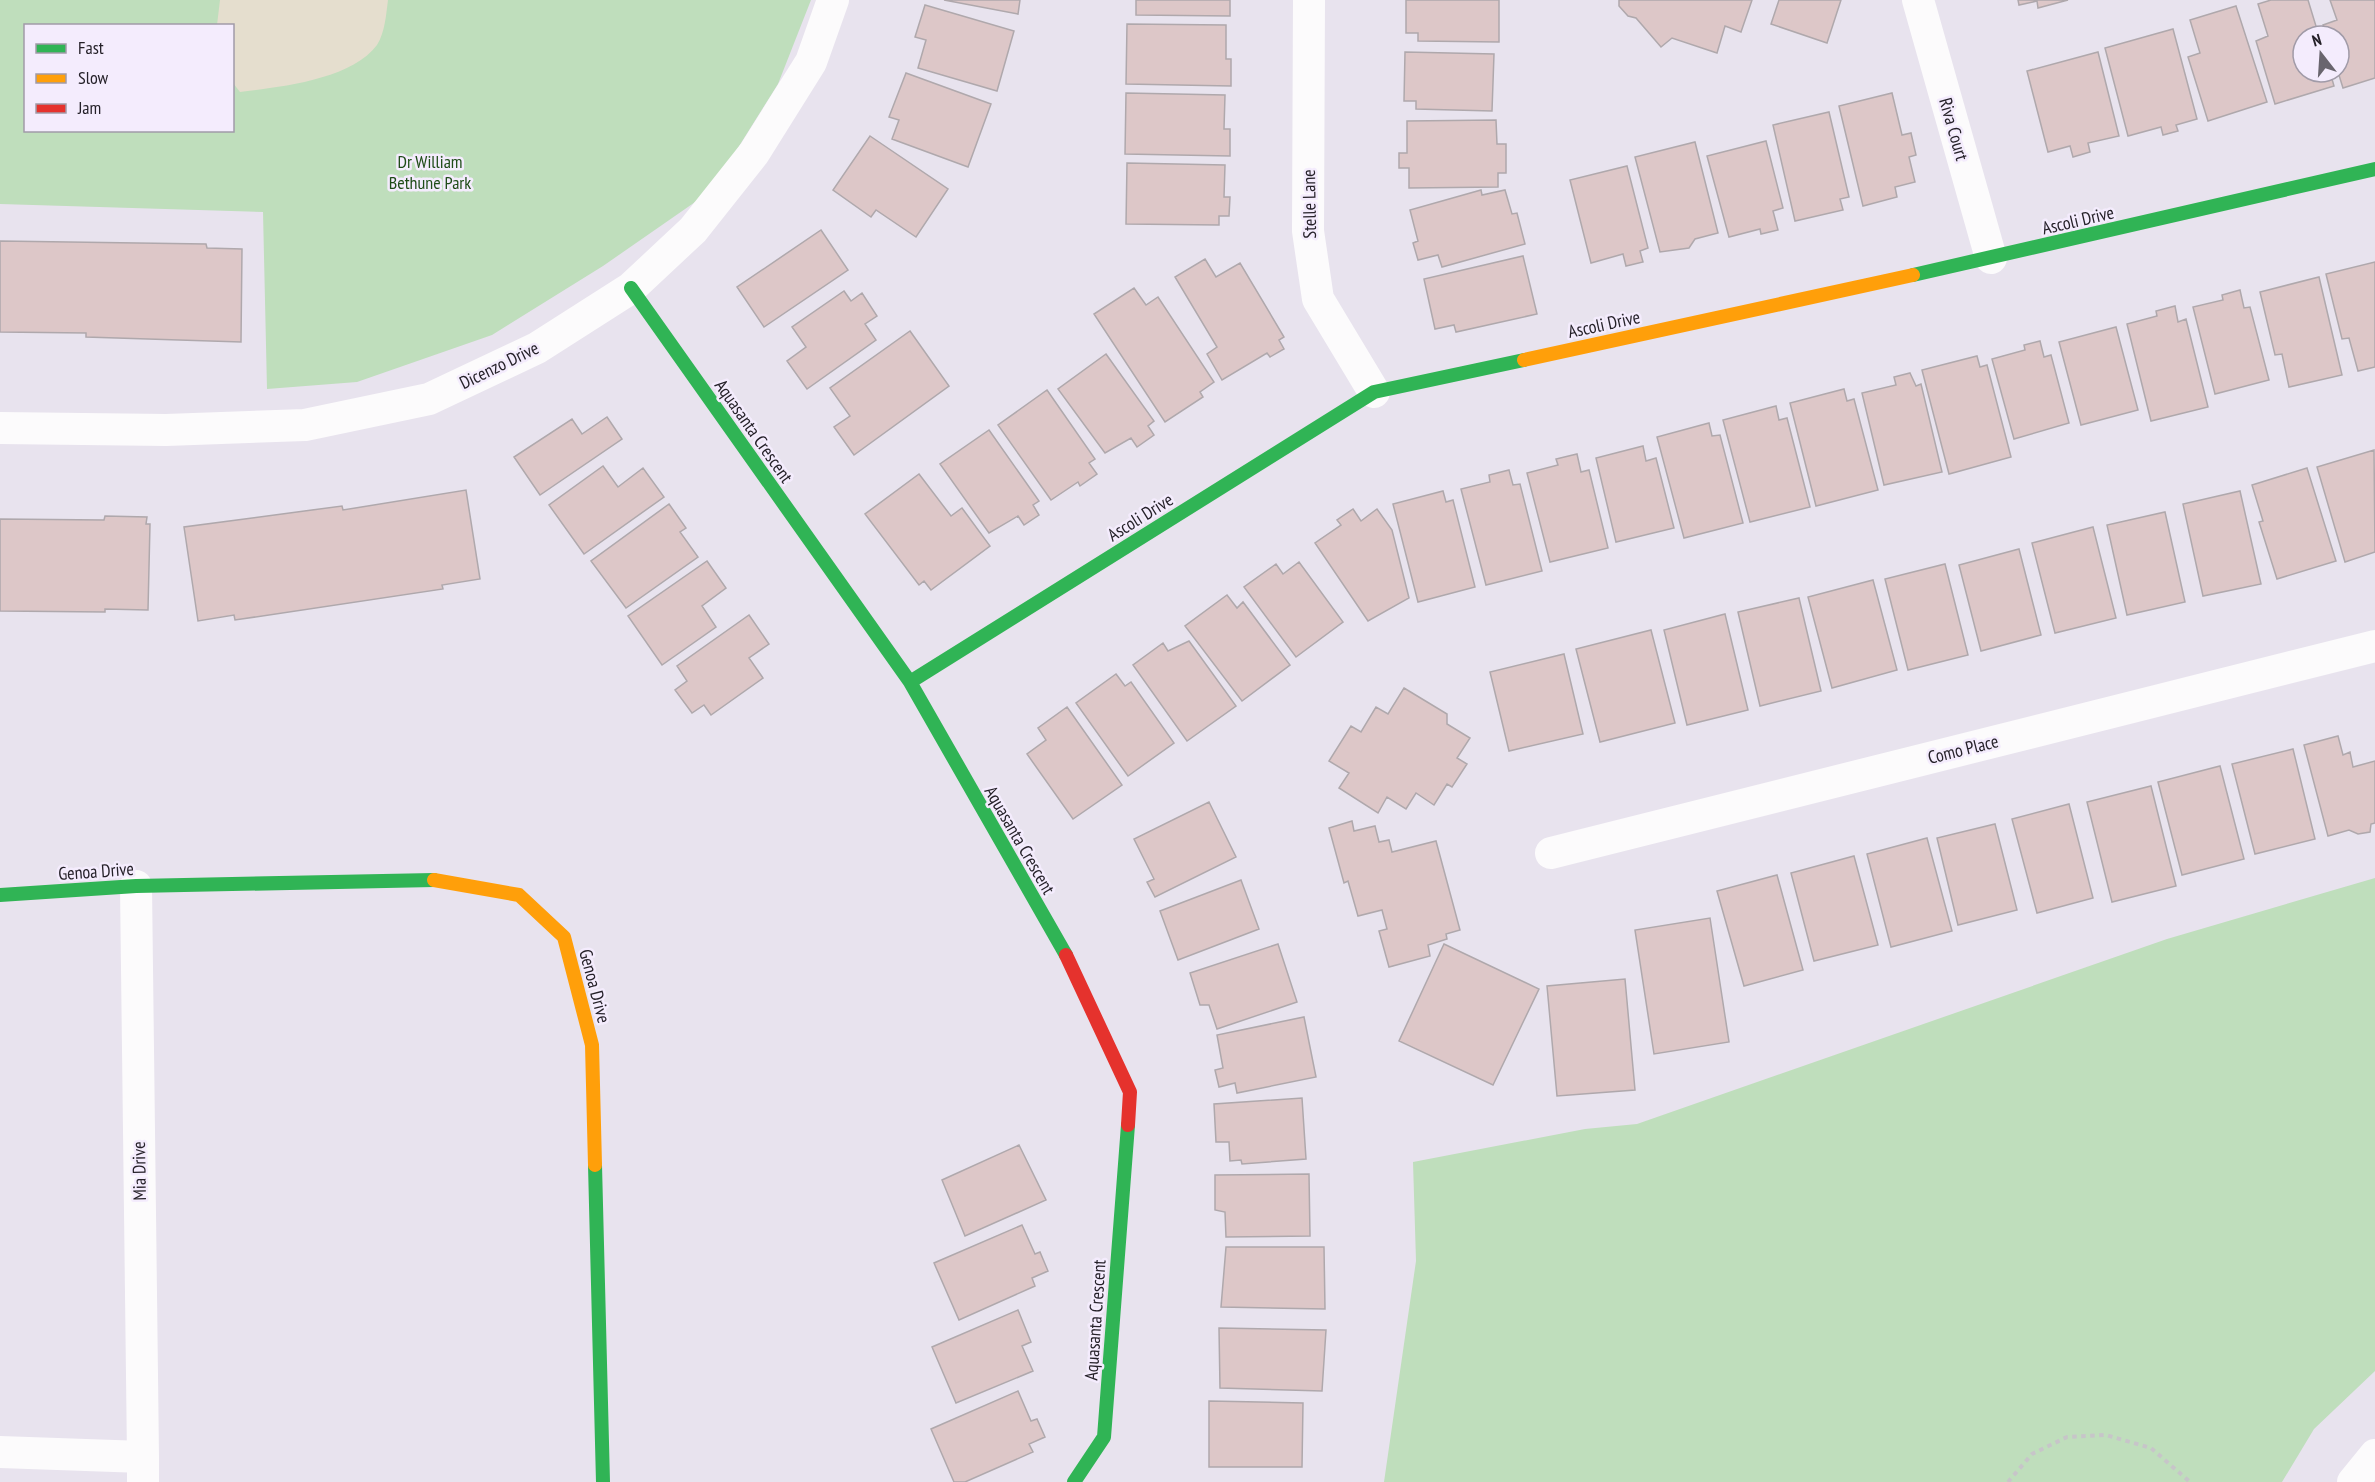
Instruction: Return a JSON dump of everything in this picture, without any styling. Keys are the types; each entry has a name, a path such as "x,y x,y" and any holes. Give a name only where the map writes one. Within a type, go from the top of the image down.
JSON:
{"street":[{"name":"Dicenzo Drive","path":"0,428 166,430 305,425 429,399 537,348 631,288 693,230 754,153 812,62 833,0"},
{"name":"Stelle Lane","path":"1310,0 1308,231 1318,299 1374,392"},
{"name":"Riva Court","path":"1918,0 1991,258"},
{"name":"Ascoli Drive","path":"910,682 1374,392 1991,258 2375,169"},
{"name":"Aquasanta Crescent","path":"631,288 910,682 1076,974 1130,1092 1104,1437 1074,1482"},
{"name":"Como Place","path":"1551,853 2375,646"},
{"name":"Genoa Drive","path":"0,895 136,886 436,880 519,895 564,937 592,1045 603,1482"},
{"name":"Mia Drive","path":"136,886 143,1469"},
{"path":"0,1452 143,1469"},
{"path":"2354,1482 2375,1455"}],"path":[{"path":"2008,1482 2032,1454 2067,1437 2106,1435 2151,1448 2190,1482"}],"green space":[{"name":"Dr William Bethune Park","path":"0,0 811,0 778,84 711,191 603,266 492,335 357,382 267,389 263,212 0,204"},
{"path":"2375,878 2375,1371 2314,1429 2282,1482 1384,1482 1416,1261 1413,1162 1585,1129 1637,1124 2167,939"}],"sand":[{"path":"220,0 388,0 380,40 365,57 333,74 313,80 240,92 234,84 234,24 217,24"}],"building":[{"path":"944,0 1020,0 1018,14"},
{"path":"1136,0 1230,0 1230,16 1136,15"},
{"path":"1406,0 1499,0 1499,42 1418,41 1418,33 1406,33"},
{"path":"1619,0 1752,0 1741,32 1725,26 1717,53 1672,38 1661,47 1636,18 1628,16 1619,6"},
{"path":"1779,0 1841,0 1827,43 1771,24"},
{"path":"2018,0 2068,0 2038,8 2037,1 2019,5"},
{"path":"2271,0 2308,0 2315,24 2291,24 2291,84 2333,84 2334,86 2275,104 2256,41 2268,36 2258,4"},
{"path":"2330,0 2375,0 2375,78 2343,88 2342,84 2351,84 2351,24 2326,24 2337,20"},
{"path":"925,5 1014,31 997,91 918,68 926,40 915,37"},
{"path":"2236,6 2267,102 2208,121 2188,57 2200,53 2190,20"},
{"path":"1127,24 1226,25 1226,59 1231,59 1231,86 1126,84"},
{"path":"2173,29 2197,119 2176,125 2178,131 2163,135 2161,127 2128,136 2105,48"},
{"path":"1405,52 1494,54 1492,111 1416,109 1416,101 1404,101"},
{"path":"2098,52 2119,136 2088,143 2090,152 2073,157 2070,146 2048,152 2027,71"},
{"path":"906,73 991,104 968,167 892,139 899,120 889,117"},
{"path":"1126,93 1225,95 1224,129 1230,129 1230,156 1125,154"},
{"path":"1892,93 1902,135 1911,133 1916,155 1909,157 1915,182 1895,187 1897,197 1863,206 1839,106"},
{"path":"1829,112 1849,197 1840,199 1843,210 1795,221 1773,125"},
{"path":"1496,120 1497,144 1506,144 1506,173 1498,173 1498,187 1409,188 1409,168 1399,168 1399,153 1407,153 1407,121"},
{"path":"870,136 948,189 916,237 876,210 871,217 833,190"},
{"path":"1766,141 1783,208 1773,211 1778,230 1761,234 1760,229 1729,237 1707,156"},
{"path":"1695,142 1718,233 1695,239 1689,248 1660,252 1635,157"},
{"path":"1127,163 1225,165 1224,197 1230,197 1229,216 1219,216 1219,225 1126,224"},
{"path":"1627,166 1648,248 1640,251 1643,262 1626,266 1623,254 1591,263 1570,180"},
{"path":"1481,190 1482,195 1505,190 1512,214 1517,213 1525,244 1442,267 1438,255 1418,260 1413,243 1418,241 1410,210"},
{"path":"821,230 848,270 764,327 737,287"},
{"path":"0,241 206,244 207,248 242,249 241,342 86,337 86,333 0,332"},
{"path":"1523,256 1537,314 1456,332 1454,325 1435,329 1424,279"},
{"path":"1205,259 1216,277 1240,263 1284,337 1279,340 1284,349 1270,357 1267,353 1222,380 1207,354 1217,347 1175,277"},
{"path":"2375,262 2375,367 2358,371 2349,338 2342,339 2326,274"},
{"path":"2319,277 2342,375 2289,387 2282,354 2275,355 2260,292"},
{"path":"1134,288 1146,305 1158,297 1214,382 1200,392 1203,397 1165,422 1094,314"},
{"path":"2240,290 2244,308 2250,307 2269,380 2215,394 2193,307 2223,300 2222,295"},
{"path":"844,291 851,301 862,293 877,316 865,324 876,340 807,389 787,361 806,347 792,327"},
{"path":"2175,306 2178,322 2186,319 2208,407 2151,421 2127,324 2157,316 2156,311"},
{"path":"2116,327 2138,410 2081,425 2059,342"},
{"path":"910,331 949,386 854,455 834,427 850,416 830,388"},
{"path":"2040,341 2044,357 2051,355 2069,423 2014,439 1992,359 2025,350 2024,345"},
{"path":"1106,354 1154,421 1148,426 1154,435 1137,447 1131,438 1105,453 1058,389"},
{"path":"1977,356 1980,367 1987,365 2011,457 1949,474 1922,370"},
{"path":"1910,373 1916,386 1921,384 1942,472 1884,485 1862,393 1896,385 1894,377"},
{"path":"1844,389 1847,401 1854,399 1878,490 1816,506 1790,403"},
{"path":"1047,390 1095,459 1089,463 1097,474 1080,486 1078,482 1051,500 998,425"},
{"path":"1776,406 1779,420 1787,418 1810,507 1750,522 1723,420"},
{"path":"607,417 622,439 540,495 514,457 572,419 582,434"},
{"path":"1709,423 1712,436 1720,435 1743,523 1684,538 1657,437"},
{"path":"989,430 1039,501 1033,505 1039,515 1024,525 1018,516 989,533 940,464"},
{"path":"1643,446 1646,461 1656,458 1674,528 1616,542 1596,458"},
{"path":"2374,450 2375,552 2345,562 2317,467"},
{"path":"1577,454 1581,472 1589,470 1608,548 1550,562 1527,473 1558,465 1556,459"},
{"path":"603,466 618,487 643,468 664,497 584,554 549,505"},
{"path":"2307,468 2336,561 2277,579 2259,522 2263,521 2252,485"},
{"path":"1509,470 1513,485 1520,484 1542,571 1486,585 1461,489 1490,482 1489,475"},
{"path":"919,474 951,516 962,508 990,546 931,590 924,581 919,585 865,514"},
{"path":"466,490 480,579 442,585 443,589 235,620 234,615 198,621 184,527 342,506 343,510"},
{"path":"1443,491 1446,502 1453,500 1475,587 1418,602 1393,504"},
{"path":"2240,491 2261,584 2203,596 2183,504"},
{"path":"669,504 686,528 680,532 698,557 626,608 591,561"},
{"path":"1353,509 1361,521 1377,509 1392,530 1409,598 1368,621 1315,543 1341,525 1337,520"},
{"path":"2165,512 2185,602 2127,615 2107,525"},
{"path":"105,516 147,517 146,524 150,524 148,610 0,611 0,519 104,520"},
{"path":"2093,527 2116,618 2055,633 2032,543"},
{"path":"2019,549 2041,635 1981,651 1959,565"},
{"path":"707,561 726,588 702,606 716,627 662,665 628,616"},
{"path":"1299,562 1343,622 1296,657 1244,587 1276,564 1283,574"},
{"path":"1945,564 1968,655 1908,670 1885,579"},
{"path":"1873,580 1897,670 1832,688 1808,597"},
{"path":"1227,595 1237,608 1243,602 1290,665 1242,701 1185,626"},
{"path":"1799,598 1821,691 1760,706 1738,612"},
{"path":"1725,614 1748,710 1687,725 1664,630"},
{"path":"749,615 769,644 749,658 763,678 711,715 704,705 692,713 675,690 687,681 677,666"},
{"path":"1651,630 1675,723 1600,742 1576,649"},
{"path":"1189,641 1236,706 1187,741 1133,665 1163,643 1168,651"},
{"path":"1564,654 1583,734 1509,751 1490,672"},
{"path":"1116,674 1125,686 1131,682 1174,743 1128,776 1076,703"},
{"path":"1404,688 1447,714 1447,724 1470,738 1457,758 1467,764 1452,787 1447,784 1434,805 1416,793 1406,809 1387,797 1378,813 1339,788 1349,773 1329,761 1351,726 1361,732 1376,707 1388,714"},
{"path":"1067,707 1122,785 1073,819 1027,754 1046,740 1038,728"},
{"path":"2338,736 2343,755 2350,752 2353,767 2375,761 2375,823 2371,824 2370,832 2358,834 2349,830 2328,836 2304,745"},
{"path":"2293,749 2315,839 2255,854 2232,764"},
{"path":"2220,766 2244,859 2182,875 2158,782"},
{"path":"2151,786 2176,886 2112,902 2087,802"},
{"path":"1209,802 1236,857 1155,897 1147,882 1154,879 1134,839"},
{"path":"2069,804 2093,898 2037,913 2012,819"},
{"path":"1352,821 1354,831 1375,826 1379,842 1389,840 1392,852 1436,841 1460,930 1446,934 1447,939 1428,945 1430,956 1389,967 1379,931 1387,929 1382,910 1358,916 1348,881 1344,883 1329,828"},
{"path":"1995,824 2017,910 1958,925 1937,838"},
{"path":"1927,838 1952,931 1891,947 1867,854"},
{"path":"1854,856 1878,945 1814,961 1791,873"},
{"path":"1777,875 1803,970 1744,986 1717,891"},
{"path":"1241,880 1259,929 1178,960 1160,911"},
{"path":"1710,918 1729,1042 1654,1054 1635,930"},
{"path":"1278,944 1297,1002 1217,1029 1209,1005 1200,1005 1190,973"},
{"path":"1444,944 1539,989 1493,1085 1399,1041"},
{"path":"1625,979 1635,1090 1557,1096 1547,986"},
{"path":"1304,1017 1316,1077 1237,1093 1235,1083 1219,1087 1215,1070 1223,1068 1217,1035"},
{"path":"1302,1098 1306,1159 1242,1164 1241,1160 1230,1161 1229,1142 1216,1142 1214,1104"},
{"path":"1019,1145 1046,1200 965,1236 942,1180"},
{"path":"1309,1174 1310,1236 1226,1237 1225,1212 1215,1210 1215,1175"},
{"path":"1022,1225 1035,1254 1040,1252 1048,1271 1032,1278 1035,1286 959,1320 934,1263"},
{"path":"1226,1247 1324,1247 1325,1309 1221,1307"},
{"path":"1018,1310 1031,1342 1022,1346 1033,1371 956,1403 932,1347"},
{"path":"1219,1328 1326,1330 1322,1391 1220,1388"},
{"path":"1018,1391 1031,1421 1037,1419 1045,1437 1029,1444 1033,1452 965,1482 954,1482 931,1429"},
{"path":"1209,1401 1303,1403 1302,1467 1209,1467"}],"traffic: fast":[{"path":"1913,275 2375,169"},
{"path":"631,288 910,682 1066,955"},
{"path":"910,682 1374,392 1524,360"},
{"path":"0,895 136,886 434,880"},
{"path":"1074,1482 1104,1437 1128,1125"},
{"path":"595,1165 603,1482"}],"traffic: slow":[{"path":"1524,360 1913,275"},
{"path":"434,880 519,895 564,937 592,1045 595,1165"}],"traffic: jam":[{"path":"1066,955 1130,1092 1128,1125"}]}
